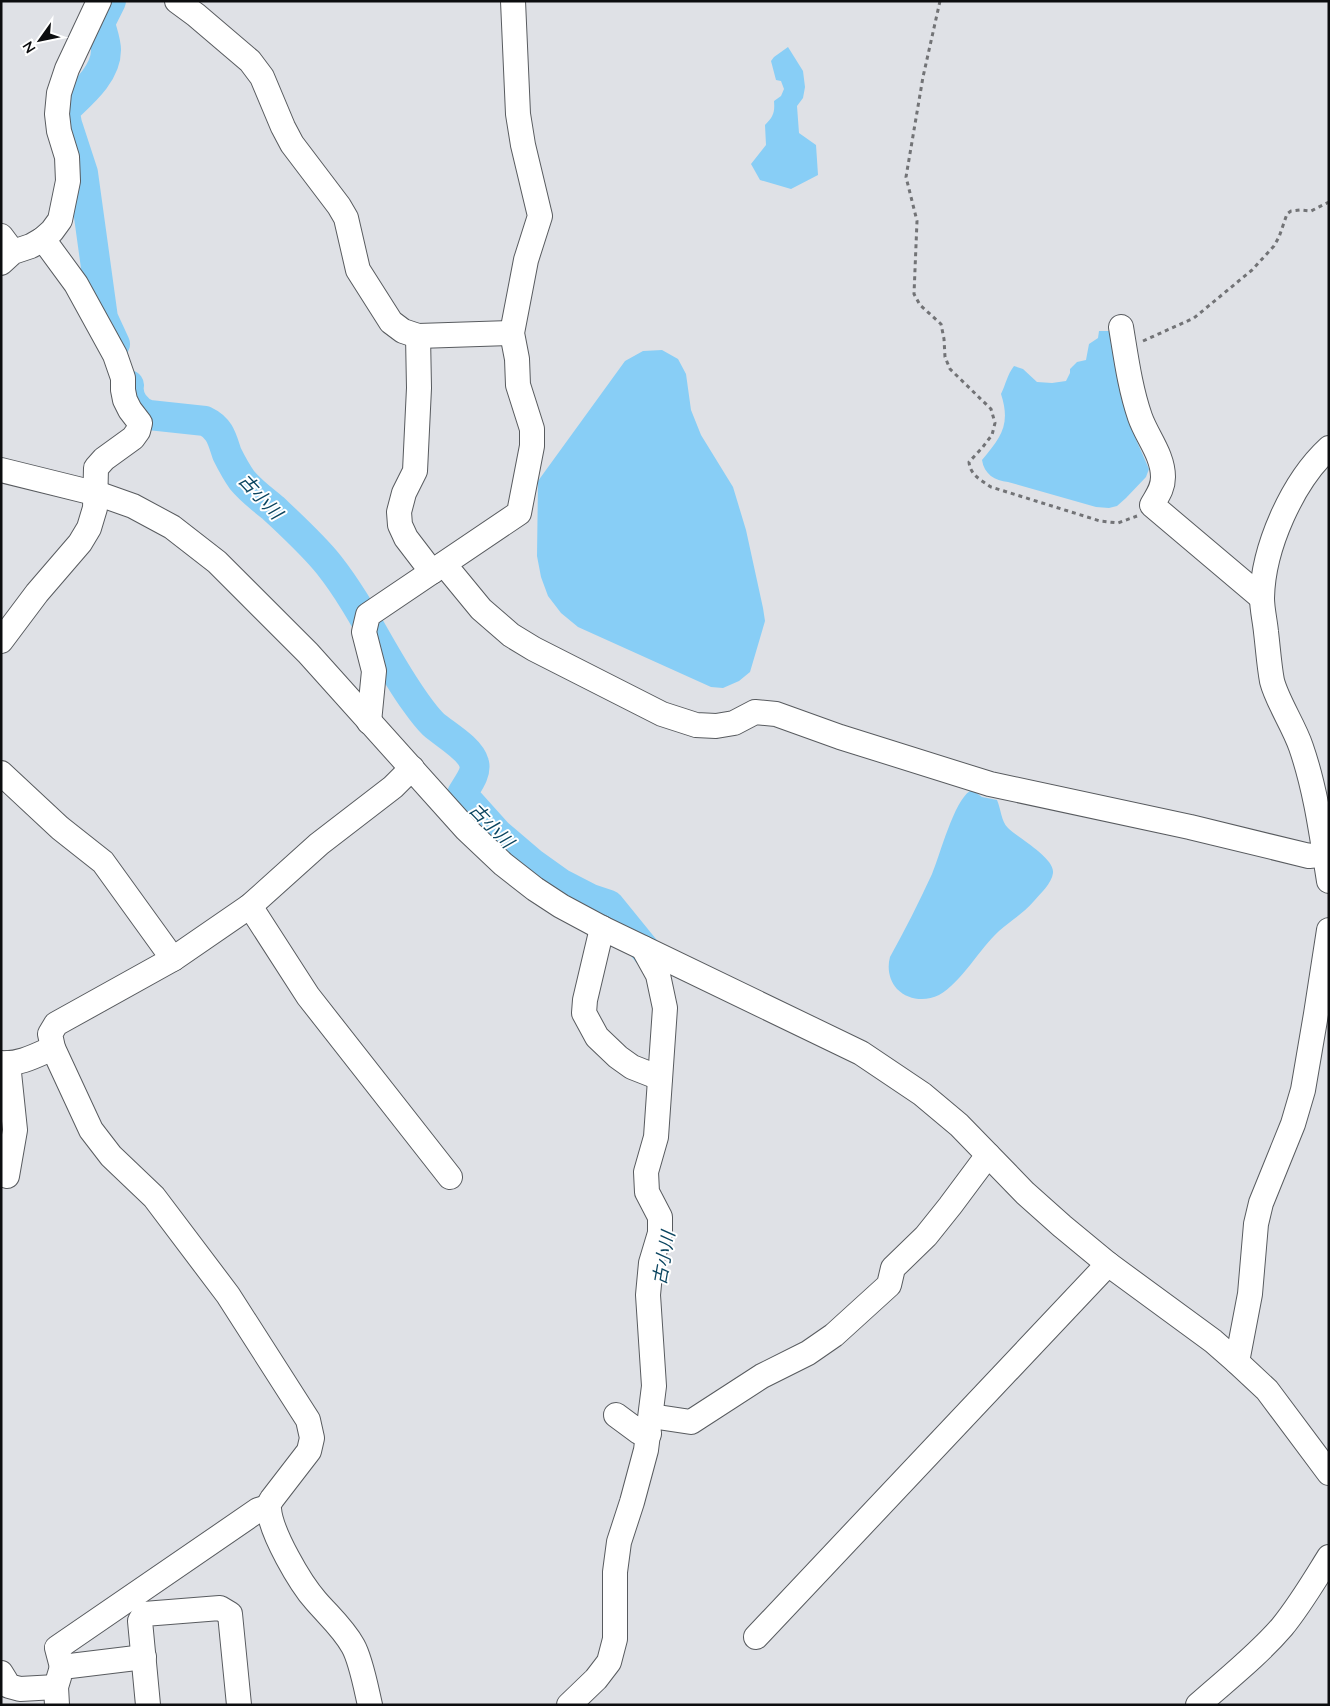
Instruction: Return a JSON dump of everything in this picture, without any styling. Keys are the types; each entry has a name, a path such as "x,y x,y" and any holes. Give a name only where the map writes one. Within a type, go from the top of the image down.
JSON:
{"street":[{"path":"5,250 31,246 43,240 60,220 68,181 67,157 58,123 58,93 67,69 99,1"},
{"path":"177,1 250,61 262,77 283,128 292,144 346,218 358,270 391,322 403,331 418,336 512,333"},
{"path":"369,722 374,671 364,632 368,615 518,513 532,446 532,429 518,385 517,359 512,333 526,260 540,216 523,145 518,114 513,1"},
{"path":"1,641 37,593 80,543 89,528 95,508 96,468 104,459 132,438 138,431 140,423 125,400 123,378 115,355 76,284 43,240"},
{"path":"418,336 419,388 415,471 404,493 399,512 400,525 406,538 481,608 511,635 534,649 670,716 696,725 716,726 734,723 755,712 776,714 840,737 990,784 1190,827 1309,856 1327,854"},
{"path":"1123,337 1136,405 1162,466 1161,491 1152,505 1262,598"},
{"path":"1329,448 1299,483 1274,536 1267,562 1262,598 1272,682 1301,747 1327,854 1329,881"},
{"path":"1,470 94,493 132,506 172,527 217,562 308,653 466,829 503,864 561,906 602,928 861,1053 922,1094 959,1125 1025,1193 1108,1264 1213,1341 1237,1362 1267,1390 1329,1473"},
{"path":"370,1705 354,1648 334,1619 316,1600 287,1557 271,1520 268,1507 309,1451 312,1438 308,1420 228,1294 154,1197 111,1156 92,1130 53,1048 50,1034 56,1024 173,959 250,906 319,844 393,787 412,768"},
{"path":"1,773 60,828 103,862 173,959"},
{"path":"250,906 308,996 450,1177"},
{"path":"602,928 585,1000 584,1013 597,1037 618,1057 632,1067 660,1078"},
{"path":"1237,1362 1250,1294 1256,1224 1261,1203 1293,1124 1302,1090 1329,930"},
{"path":"569,1705 596,1679 609,1662 615,1640 615,1572 619,1542 632,1502 650,1425 654,1386 648,1295 651,1264 660,1233 660,1217 647,1192 646,1172 656,1137 665,1008 658,975 643,948"},
{"path":"7,1176 15,1130 5,1063 30,1058 53,1048"},
{"path":"616,1415 639,1432 650,1425 691,1422 762,1376 808,1353 834,1335 890,1285 893,1268 926,1236 988,1155"},
{"path":"756,1637 1108,1264"},
{"path":"58,1686 57,1648 258,1510 268,1507"},
{"path":"1198,1705 1258,1651 1281,1627 1300,1603 1329,1557"},
{"path":"148,1705 140,1621 144,1614 220,1608 230,1614 239,1705"},
{"path":"4,1693 58,1686 144,1657"}],"path":[{"path":"940,1 923,77 906,176 917,221 914,294 920,305 940,324 944,339 945,357 950,369 991,409 995,423 992,434 969,462 969,468 991,487 1100,521 1118,523 1133,518 1152,505"},
{"path":"1123,337 1145,341 1194,318 1252,270 1270,252 1279,237 1287,214 1291,211 1311,211 1329,202"}],"water":[{"path":"788,47 803,71 805,87 803,98 797,106 799,133 816,145 818,175 791,189 760,180 751,164 766,145 765,125 773,114 774,101 781,96 784,89 781,81 776,80 771,61"},
{"path":"1099,331 1112,331 1135,437 1149,469 1146,477 1117,506 1109,508 1096,507 999,480 991,476 985,469 982,460 1002,430 1005,414 1001,394 1014,366 1023,369 1037,382 1052,383 1066,381 1070,369 1077,362 1086,360 1089,344 1098,338"},
{"path":"662,350 678,359 686,374 691,410 701,435 733,487 746,530 763,608 765,621 750,672 739,681 723,688 711,687 578,627 561,613 548,596 541,577 537,556 538,481 625,361 643,351"},
{"path":"970,791 982,797 997,800 1002,818 1008,828 1048,861 1052,867 1052,877 1030,906 992,938 963,974 947,990 928,999 911,998 901,993 892,982 889,970 890,957 932,874 958,806"}],"waterway":[{"name":"古小川","path":"111,1 100,23 106,47 102,66 93,82 68,107 65,113 83,173 103,318 115,344"},
{"name":"古小川","path":"129,385 129,395 133,403 144,413 205,421 214,427 220,434 227,454 242,480 309,543 341,581 404,686 424,714 472,757 475,767 474,771 462,794 498,834 532,863 560,883 591,899 609,905 652,958"}]}
